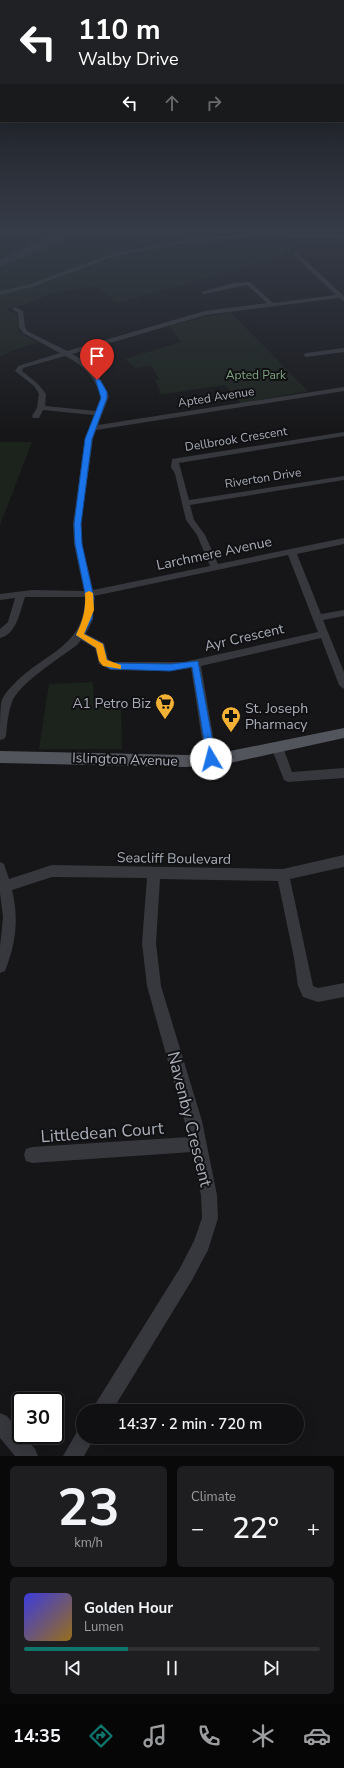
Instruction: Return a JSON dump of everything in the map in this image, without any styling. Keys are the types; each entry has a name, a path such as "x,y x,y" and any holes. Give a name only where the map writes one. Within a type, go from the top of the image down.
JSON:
{"main road":[{"name":"Islington Avenue","path":"0,757 167,761 211,759 344,733"}],"street":[{"path":"266,300 272,305"},
{"path":"36,416 41,408 44,398 42,391 17,369 20,366 205,313 323,300"},
{"path":"0,736 6,703 18,686 63,652 80,635 88,619 90,610 89,594 77,534 89,439 104,398 102,388 92,372 75,357 25,332 22,327 21,312 15,309"},
{"path":"306,356 344,350"},
{"name":"Apted Avenue","path":"92,428 344,389"},
{"path":"41,408 98,413"},
{"name":"Dellbrook Crescent","path":"215,568 201,535 190,520 174,464 177,460 344,434"},
{"name":"Riverton Drive","path":"185,502 344,478"},
{"name":"Larchmere Avenue","path":"0,597 21,594 89,594 344,541"},
{"path":"291,551 319,618 344,685"},
{"path":"0,635 12,624 21,594"},
{"path":"319,618 344,613"},
{"name":"Ayr Crescent","path":"211,759 195,663 324,634"},
{"path":"80,635 100,646 104,661 110,666 170,668 195,663"},
{"path":"278,747 288,776 344,773"},
{"name":"Seacliff Boulevard","path":"5,886 52,871 283,875 344,861"},
{"path":"0,868 11,915 11,928 8,944 0,966"},
{"name":"Navenby Crescent","path":"105,1404 186,1274 202,1244 210,1218 209,1195 191,1108 154,986 149,943 154,873"},
{"path":"283,875 301,958 305,986 308,992 318,995 344,990"},
{"name":"Littledean Court","path":"32,1155 198,1144"},
{"path":"0,1423 28,1456"},
{"path":"73,1456 81,1444"}],"green space":[{"path":"0,300 36,300 21,306 9,307 7,310 17,314 19,332 38,343 13,350 0,357"},
{"path":"113,300 128,300 117,303"},
{"name":"Apted Park","path":"231,313 308,391 241,404 225,385 159,395 160,391 155,380 159,379 151,366 136,368 125,359 181,342 169,326 204,317"},
{"path":"0,442 32,442 0,525"},
{"path":"93,682 94,707 121,707 122,749 39,749 49,684"}],"slow traffic":[{"path":"89,593 90,610 88,619 80,635 100,646 106,664 118,667"}],"place":[{"name":"A1 Petro Biz","path":"165,720"},
{"name":"St. Joseph Pharmacy","path":"231,733"}],"route":[{"path":"97,380 104,392 104,398 89,439 77,524 78,544 90,598 88,619 80,635 100,646 104,661 110,666 170,668 195,663 211,759"}]}
